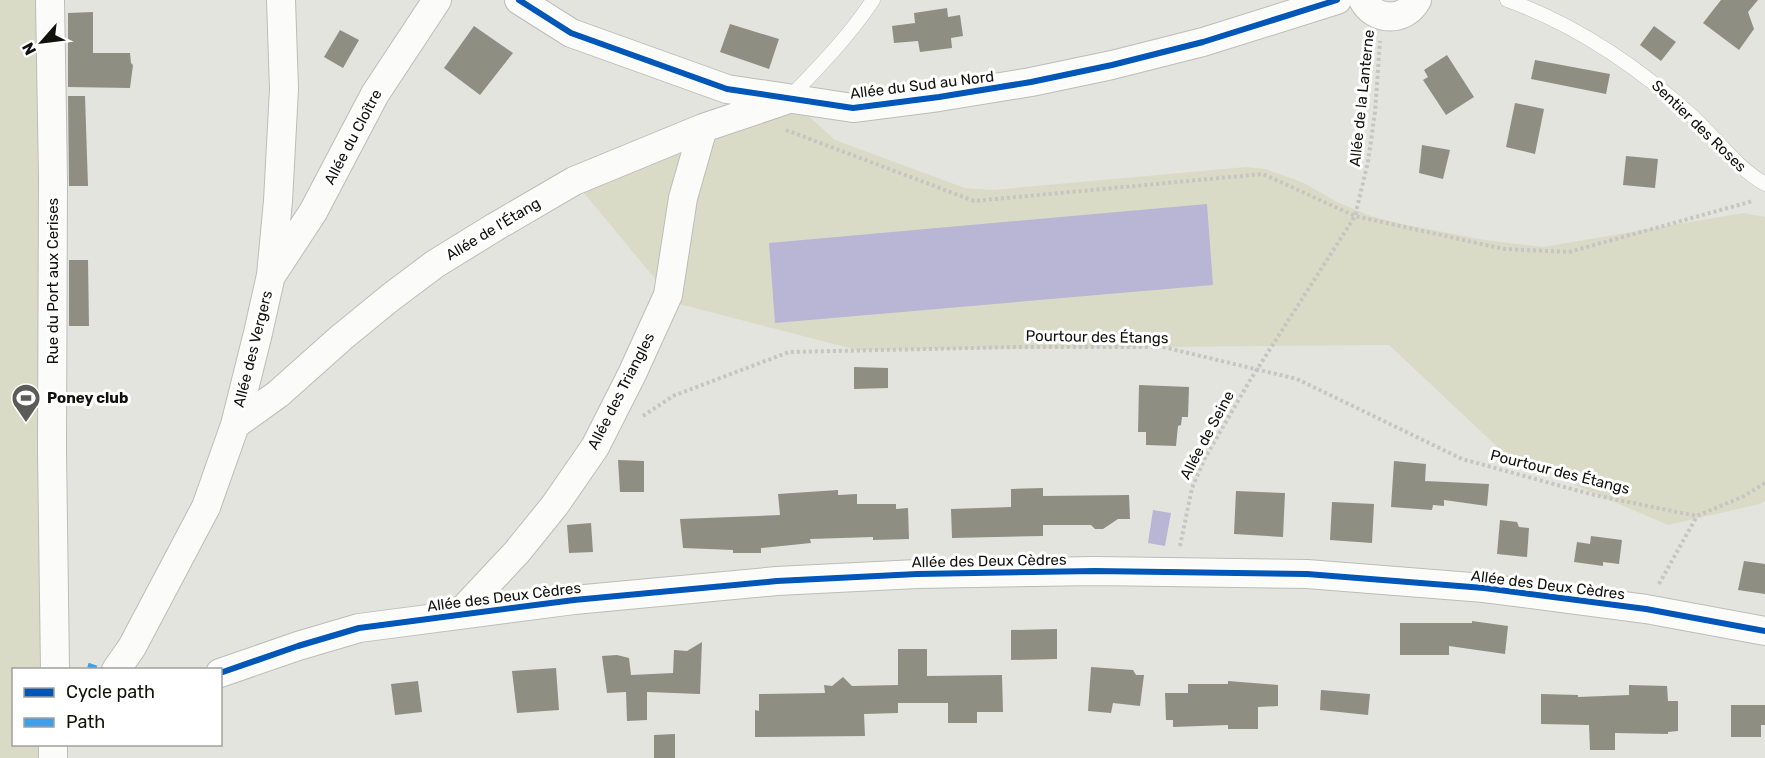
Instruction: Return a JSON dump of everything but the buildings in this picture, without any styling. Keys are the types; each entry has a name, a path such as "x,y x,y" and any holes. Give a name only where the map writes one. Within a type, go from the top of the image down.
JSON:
{"street":[{"name":"Rue du Port aux Cerises","path":"50,0 53,178 54,668"},
{"name":"Allée des Vergers","path":"117,668 132,647 206,507 235,425 271,275 278,201 284,89 281,0"},
{"name":"Allée du Cloître","path":"271,275 313,212 375,94 437,0"},
{"name":"Allée du Sud au Nord","path":"519,0 571,33 727,89 853,108 1031,82 1112,65 1203,42 1337,0"},
{"path":"1373,8 1396,17 1407,12 1417,0"},
{"name":"Allée de l'Étang","path":"235,425 278,394 342,337 435,264 574,181 703,128 789,98"},
{"name":"Allée des Triangles","path":"458,615 518,552 555,505 595,447 632,375 668,295 683,198 703,128"},
{"name":"Allée des Deux Cèdres","path":"222,672 298,646 360,628 574,600 777,581 917,574 1176,571 1307,574 1484,588 1646,609 1765,631"}],"lane":[{"path":"789,98 827,59 873,0"},
{"name":"Sentier des Roses","path":"1507,0 1537,10 1572,27 1628,64 1676,102 1750,176 1765,184"}],"path":[{"path":"743,114 974,201 1263,174 1356,216 1504,249 1569,252 1754,200"},
{"path":"1646,609 1696,516 1744,496 1765,483"}],"green space":[{"name":"Poney club","path":"0,0 52,0 38,169 53,178 52,668 12,668 12,746 52,746 52,758 0,758"},
{"path":"789,98 835,140 965,188 992,190 1246,167 1265,169 1302,182 1337,202 1371,216 1485,240 1543,247 1743,213 1765,217 1765,501 1668,525 1507,456 1389,345 857,350 675,303 574,181"}],"water":[{"path":"1207,204 1213,285 775,323 769,243"},
{"path":"1153,510 1171,513 1165,546 1148,543"}],"marked path":[{"path":"88,665 97,668"}],"cycle path":[{"path":"519,0 571,33 727,89 853,108 1031,82 1112,65 1203,42 1337,0"},
{"path":"222,672 359,628 574,600 777,581 917,574 1095,571 1307,574 1484,588 1646,609 1765,631"}],"place":[{"name":"Poney club","path":"26,424"}]}
